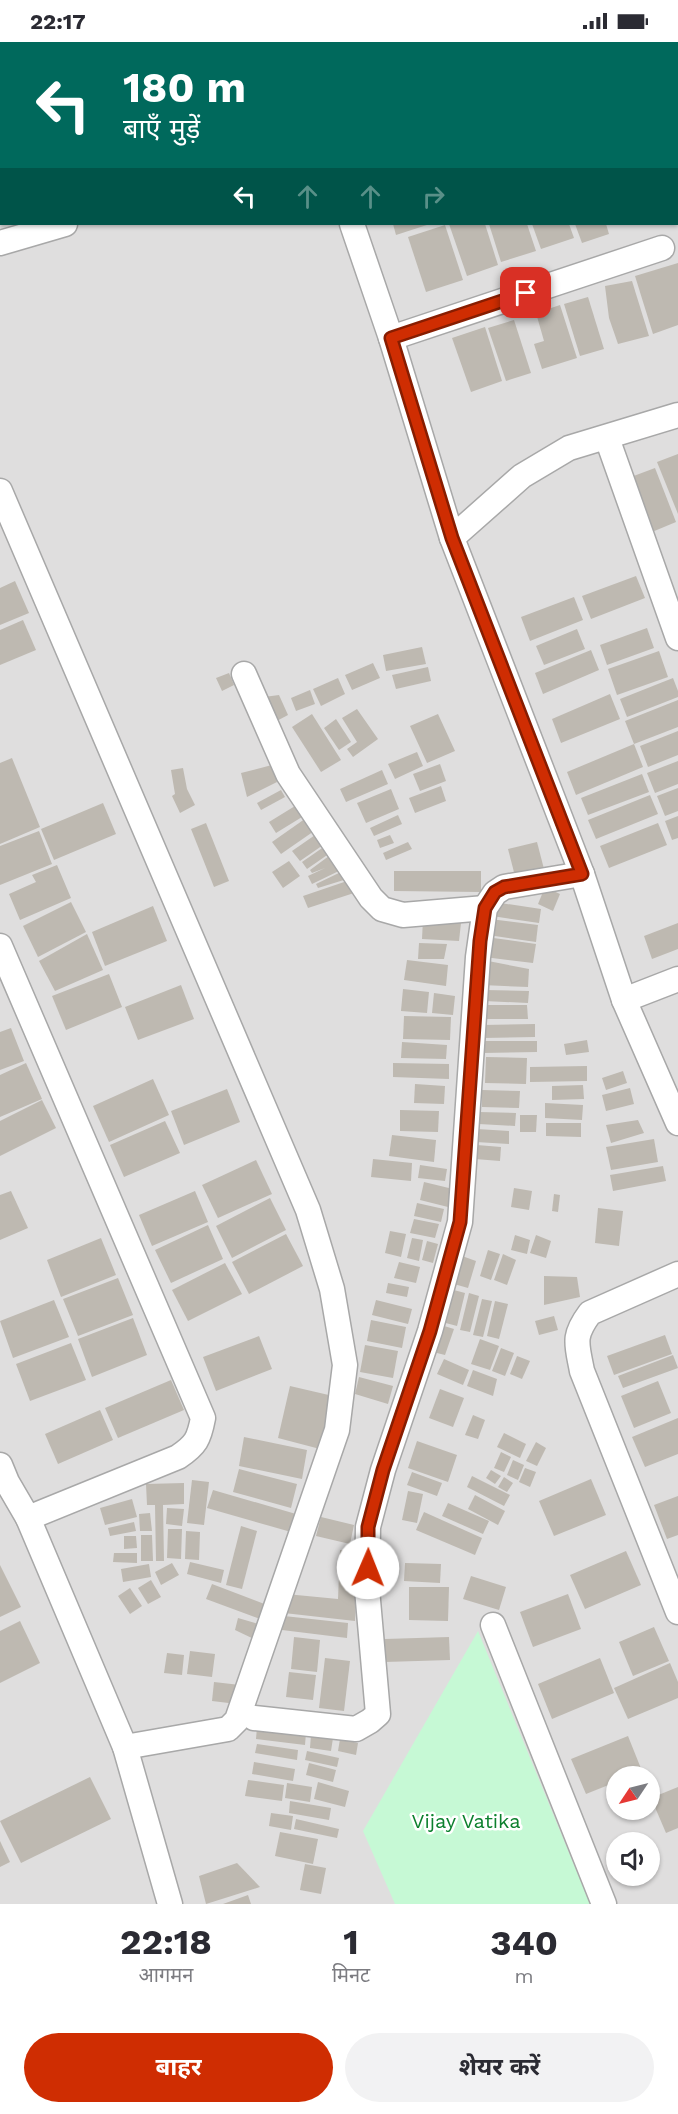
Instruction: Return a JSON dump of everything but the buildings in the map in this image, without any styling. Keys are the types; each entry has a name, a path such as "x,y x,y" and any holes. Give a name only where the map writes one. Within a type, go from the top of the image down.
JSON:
{"street":[{"path":"0,243 62,225"},
{"path":"352,225 391,338 452,538 582,874 624,1000 678,1123"},
{"path":"391,338 662,248"},
{"path":"452,538 522,476 569,448 678,415"},
{"path":"607,438 672,605 678,638"},
{"path":"0,491 308,1210 332,1289 345,1365 337,1430 237,1720 228,1729 124,1747"},
{"path":"244,674 288,774 371,898 382,909 403,915 485,908"},
{"path":"254,1718 356,1729 378,1714 368,1589 368,1527 383,1470 430,1331 460,1222 478,957 485,908 495,892 504,887 582,874"},
{"path":"0,946 202,1418 200,1436 178,1457 28,1518"},
{"path":"624,1000 678,979"},
{"path":"678,1274 590,1313 576,1339 582,1371 678,1612"},
{"path":"2,1477 28,1518 124,1747 170,1904"},
{"path":"493,1625 604,1904"}],"shaded area":[{"path":"0,225 678,225 678,1904 0,1904"}],"green space":[{"name":"Vijay Vatika","path":"478,1631 590,1904 395,1904 363,1831"}],"route":[{"path":"368,1568 368,1527 383,1470 430,1331 460,1222 478,957 485,908 495,892 504,887 582,874 452,538 391,338 526,293"}]}
